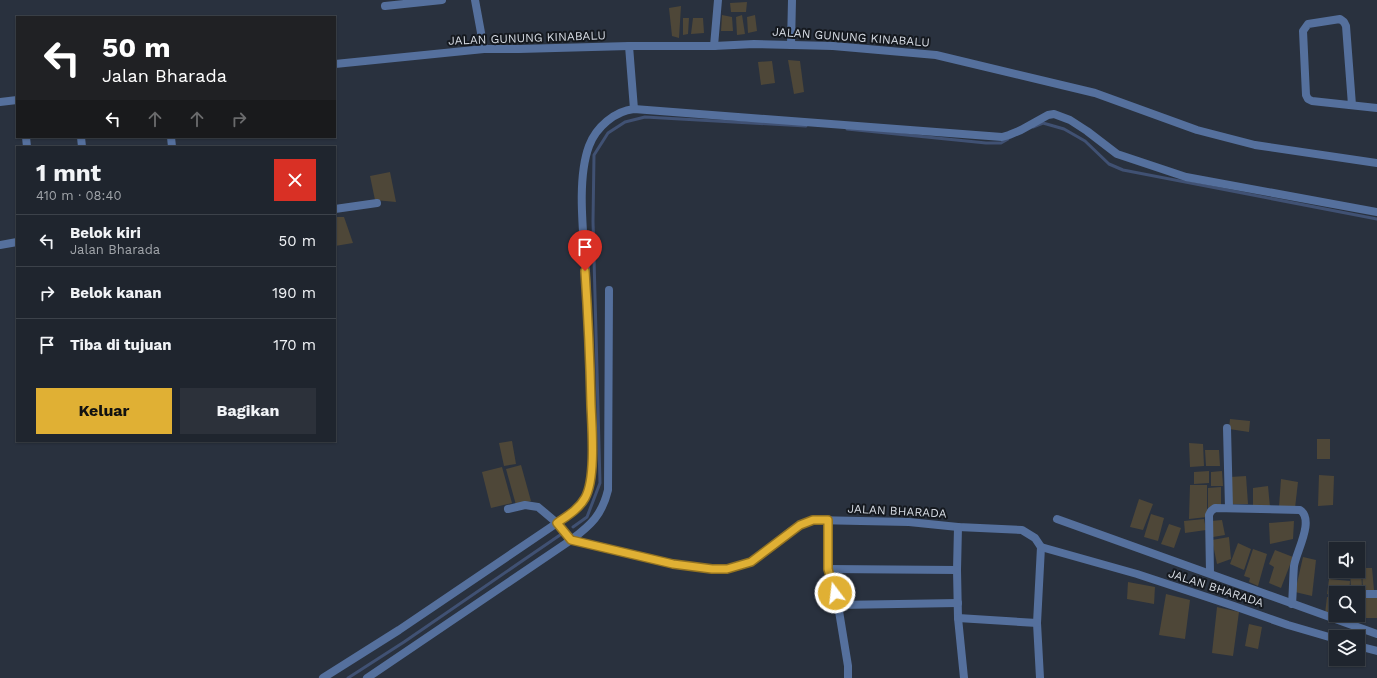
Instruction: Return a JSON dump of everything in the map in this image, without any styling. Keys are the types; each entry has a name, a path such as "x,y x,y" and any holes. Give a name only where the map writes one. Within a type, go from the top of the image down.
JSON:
{"street":[{"path":"384,6 397,2 442,0"},
{"path":"475,0 484,49"},
{"path":"714,46 718,0"},
{"path":"790,45 792,0"},
{"path":"1352,105 1346,26 1344,22 1340,19 1308,24 1302,31 1307,97 1312,101 1377,108"},
{"name":"JALAN GUNUNG KINABALU","path":"336,64 484,49 519,50 754,44 833,46 936,55 1095,93 1197,130 1255,145 1377,163"},
{"path":"629,46 634,109"},
{"path":"0,102 16,100"},
{"path":"323,678 559,525 585,498 588,491 592,468 589,332 582,204 584,165 590,145 602,127 617,113 624,110 634,109 1002,137 1021,130 1048,115 1054,114 1070,120 1116,154 1186,177 1377,212"},
{"path":"336,209 377,203"},
{"path":"0,245 16,242"},
{"path":"367,678 569,538 590,526 599,513 606,500 608,490 609,290"},
{"path":"1227,428 1229,508"},
{"path":"508,509 525,505 531,505 542,509 559,525 569,538"},
{"path":"1210,573 1210,516 1211,511 1215,508 1300,510 1306,517 1305,529 1294,564 1292,604"},
{"path":"1058,519 1377,634"},
{"name":"JALAN BHARADA","path":"569,538 673,564 712,569 727,569 751,562 800,525 813,520 909,522 1022,530 1036,538 1041,547 1136,574 1288,625 1329,637"},
{"path":"828,520 828,569 838,605 848,666 848,678"},
{"path":"958,526 958,618 964,678"},
{"path":"1040,678 1037,623 1041,547"},
{"path":"828,569 957,570"},
{"path":"1365,594 1377,594"},
{"path":"838,605 958,603"},
{"path":"958,618 1037,623"},
{"path":"1365,648 1377,652"}],"building":[{"path":"747,2 746,12 731,12 730,3"},
{"path":"681,6 679,38 672,36 669,8"},
{"path":"722,15 732,17 733,31 721,31"},
{"path":"742,15 745,34 737,35 736,17"},
{"path":"755,15 757,31 748,33 747,17"},
{"path":"683,18 689,18 688,34 683,35"},
{"path":"693,18 703,18 704,33 691,34"},
{"path":"788,60 800,61 804,92 794,94"},
{"path":"772,61 775,83 761,85 758,62"},
{"path":"390,172 396,202 375,200 370,176"},
{"path":"336,217 344,217 353,243 336,246"},
{"path":"1230,419 1250,421 1249,432 1229,429"},
{"path":"1317,439 1330,439 1330,459 1317,459"},
{"path":"512,441 516,464 504,466 499,443"},
{"path":"1189,443 1203,444 1204,466 1190,467"},
{"path":"1205,450 1219,450 1220,466 1206,466"},
{"path":"521,465 531,501 516,505 506,469"},
{"path":"502,467 512,503 491,508 482,472"},
{"path":"1209,471 1209,483 1194,484 1194,472"},
{"path":"1222,471 1223,486 1211,486 1211,472"},
{"path":"1319,475 1334,476 1333,505 1318,506"},
{"path":"1246,476 1248,504 1231,504 1230,477"},
{"path":"1281,479 1298,482 1295,508 1279,507"},
{"path":"1190,485 1207,485 1207,517 1189,519"},
{"path":"1268,486 1270,507 1253,508 1253,488"},
{"path":"1221,487 1221,506 1208,508 1208,488"},
{"path":"1139,499 1153,504 1143,530 1130,527"},
{"path":"1151,514 1164,518 1158,541 1144,537"},
{"path":"1204,519 1206,530 1185,533 1184,521"},
{"path":"1222,520 1225,535 1213,537 1211,521"},
{"path":"1294,521 1293,539 1270,544 1269,523"},
{"path":"1169,524 1181,528 1174,548 1161,544"},
{"path":"1229,537 1231,559 1217,564 1212,540"},
{"path":"1238,543 1251,549 1244,570 1230,564"},
{"path":"1253,549 1267,554 1258,586 1249,582 1250,578 1244,576"},
{"path":"1275,550 1293,557 1281,588 1269,583 1274,567 1269,564"},
{"path":"1303,557 1316,560 1312,596 1295,592"},
{"path":"1365,568 1372,568 1374,590 1365,591 1365,586 1363,586 1362,578 1365,578"},
{"path":"1350,578 1362,578 1362,586 1351,586"},
{"path":"1329,579 1350,581 1350,586 1329,586 1329,594 1327,594"},
{"path":"1128,582 1155,587 1154,604 1127,599"},
{"path":"1166,594 1190,600 1185,639 1159,635"},
{"path":"1365,596 1377,597 1377,618 1365,618"},
{"path":"1327,597 1329,597 1329,614 1325,614"},
{"path":"1217,607 1239,612 1233,656 1212,653"},
{"path":"1249,624 1262,627 1258,649 1245,646"}],"waterway":[{"path":"573,527 587,517 600,483 593,221 594,155 608,133 625,122 645,117 806,126"},
{"path":"1033,127 1043,123 1064,129 1085,141 1109,164 1123,170 1377,219"},
{"path":"847,129 986,143 1001,143 1008,139"},
{"path":"348,678 404,642 560,535"}],"route":[{"path":"585,271 589,346 592,468 588,491 585,498 571,513 557,523 571,540 673,564 712,569 727,569 751,562 791,531 806,522 813,520 828,520 828,569 835,593"}]}
